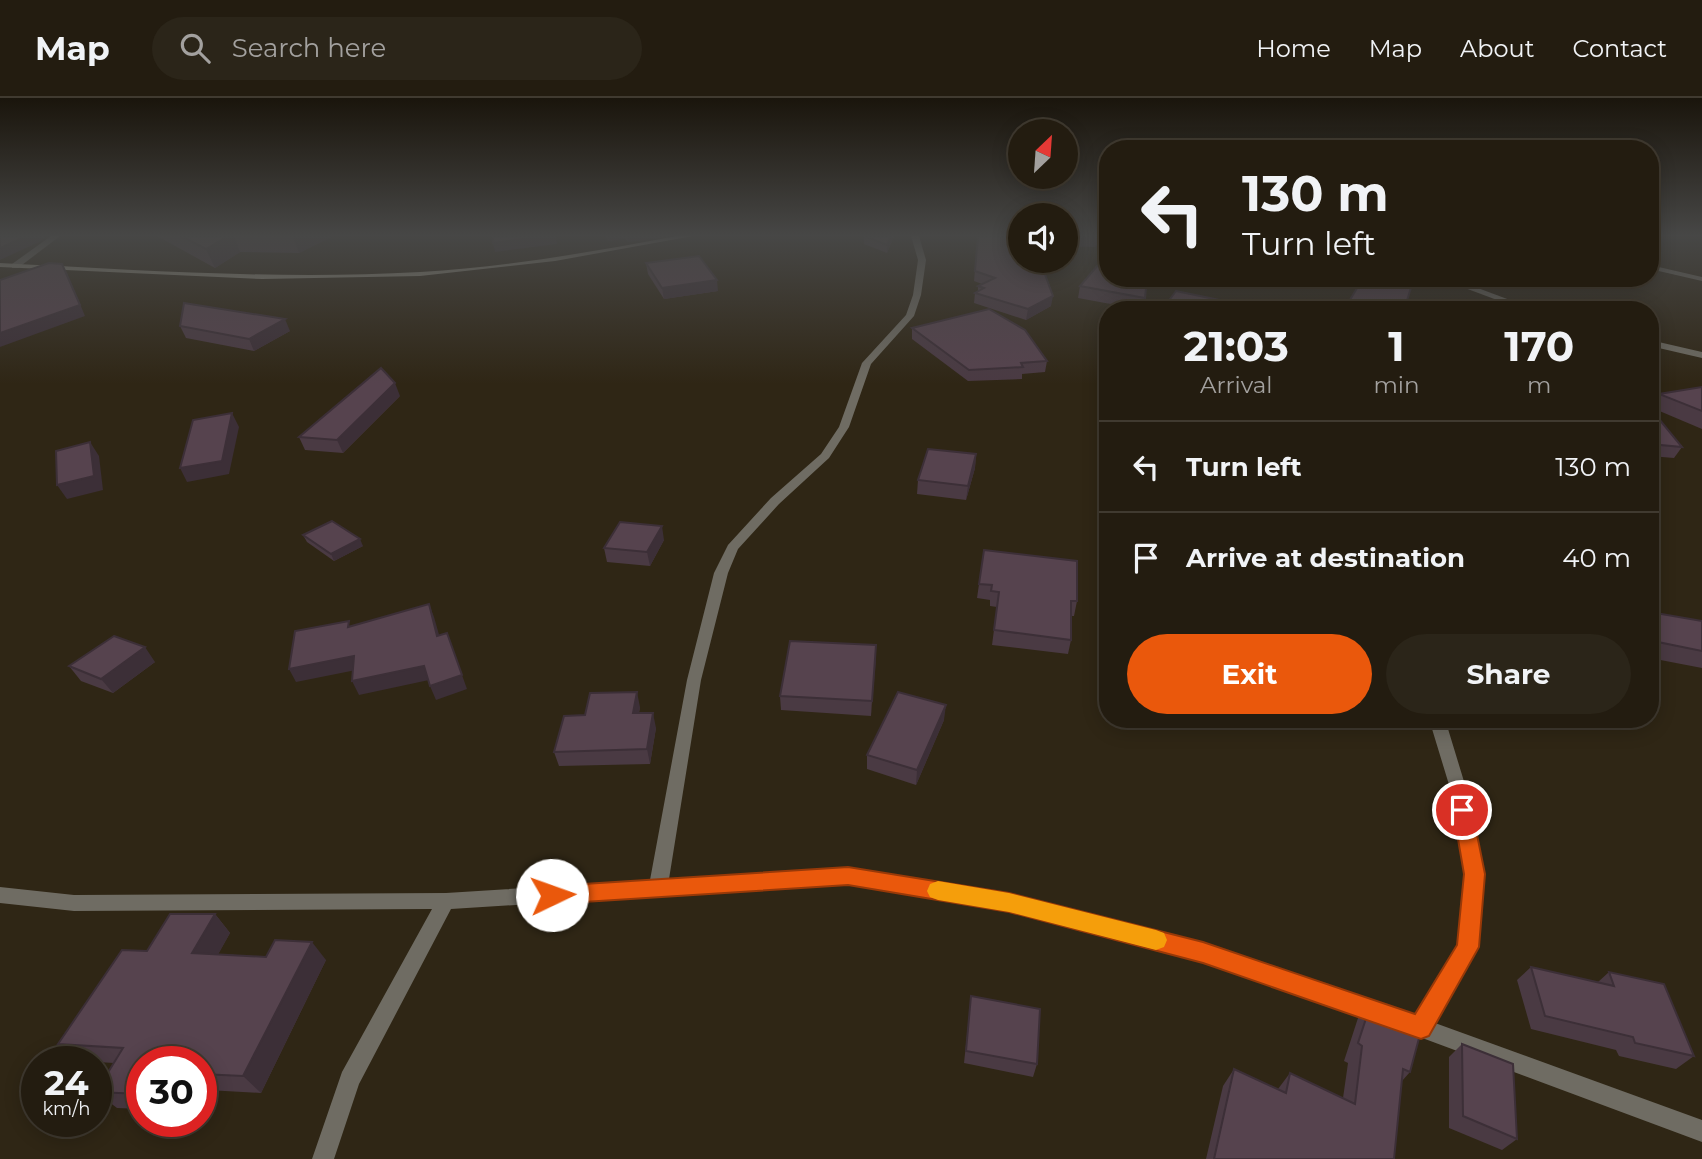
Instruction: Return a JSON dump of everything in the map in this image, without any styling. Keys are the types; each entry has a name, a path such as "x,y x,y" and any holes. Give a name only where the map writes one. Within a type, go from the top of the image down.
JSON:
{"street":[{"path":"658,889 694,680 721,573 732,548 775,501 825,456 844,427 867,363 910,316 917,286"},
{"path":"1468,287 1507,301"},
{"path":"1659,344 1702,355"},
{"path":"1421,1027 1468,947 1475,874 1458,789 1440,728"},
{"path":"0,895 74,903 446,901 848,876 1009,902 1203,952 1421,1027 1702,1131"},
{"path":"323,1159 350,1080 446,901"}],"building":[{"path":"0,286 71,286 80,305 0,333"},
{"path":"978,286 1049,286 1053,296 1028,309 975,293 984,288"},
{"path":"1080,286 1099,286 1146,287 1145,298"},
{"path":"1358,287 1411,287 1407,301 1349,301"},
{"path":"1176,291 1224,301 1169,301"},
{"path":"184,303 285,319 249,339 180,326"},
{"path":"989,309 1025,330 1047,361 1021,363 1023,367 969,370 912,328"},
{"path":"381,368 395,383 337,440 299,437"},
{"path":"1702,387 1702,411 1659,394"},
{"path":"232,413 222,461 180,468 193,420"},
{"path":"1659,419 1682,447 1659,445"},
{"path":"90,442 94,476 57,485 56,451"},
{"path":"928,449 976,454 968,486 918,480"},
{"path":"332,521 360,539 331,554 303,535"},
{"path":"620,522 662,526 647,552 604,548"},
{"path":"984,550 1077,561 1077,601 1071,601 1071,640 994,630 999,592 991,591 992,585 979,584"},
{"path":"429,604 437,636 447,633 462,675 430,686 424,666 352,681 354,656 289,669 295,631 349,621 348,627"},
{"path":"1659,614 1702,621 1702,651 1659,642"},
{"path":"114,636 145,647 101,679 69,666"},
{"path":"790,641 876,645 872,701 780,696"},
{"path":"637,692 633,713 653,713 647,749 554,752 564,716 585,715 590,693"},
{"path":"898,692 946,705 917,770 867,755"},
{"path":"170,914 215,914 192,953 266,957 275,940 312,942 243,1076 217,1075 217,1046 126,1046 126,1093 112,1093 112,1066 123,1048 58,1044 122,950 147,951"},
{"path":"1531,967 1614,986 1609,972 1664,984 1694,1056 1635,1043 1633,1037 1545,1016"},
{"path":"971,996 1040,1009 1037,1064 966,1051"},
{"path":"1372,1000 1422,1027 1410,1072 1403,1069 1394,1159 1214,1159 1234,1069 1286,1093 1290,1073 1355,1104 1362,1046 1358,1043"},
{"path":"1462,1044 1513,1064 1517,1139 1463,1116"}],"slow traffic":[{"path":"938,891 1009,902 1156,940"}],"route":[{"path":"552,895 848,876 1009,902 1203,952 1421,1027 1468,947 1475,874 1462,810"}]}
